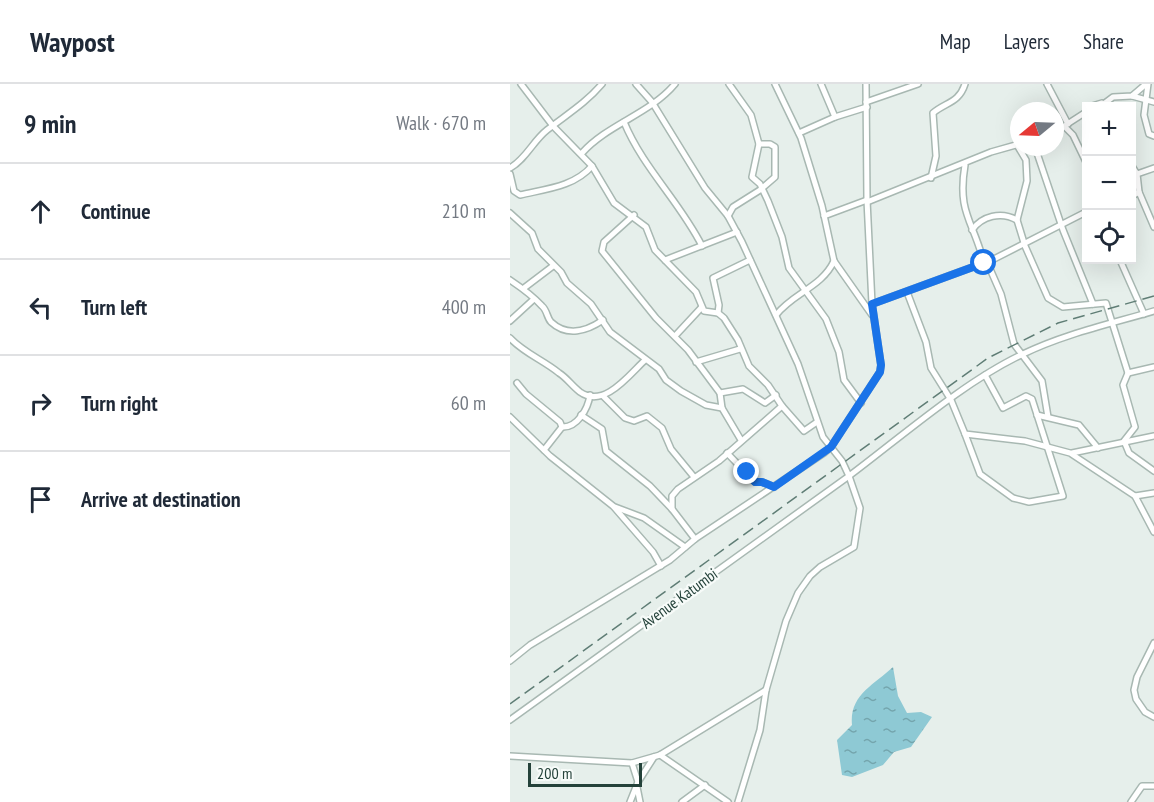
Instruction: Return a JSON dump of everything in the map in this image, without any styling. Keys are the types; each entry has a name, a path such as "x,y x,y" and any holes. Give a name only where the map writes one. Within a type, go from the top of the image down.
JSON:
{"street":[{"path":"510,168 521,159 530,145 584,103 602,84"},
{"path":"636,84 652,102 705,188 728,216 737,232 798,364 817,422 849,476 860,508 854,547 820,567 810,576 798,593 786,621 766,690 760,730 738,802"},
{"path":"582,153 592,142 652,102 664,97 675,84"},
{"path":"729,84 751,116 759,144 759,157 752,173 754,180 762,188 782,237 789,268 826,319 839,352 844,380 861,403"},
{"path":"775,84 799,133 824,216 826,236 834,261 874,318"},
{"path":"821,84 835,117"},
{"path":"510,661 531,645 661,566 695,539 831,447 861,403 881,368 872,304 867,201 866,84"},
{"path":"799,133 918,84"},
{"path":"931,178 936,156 933,113 961,96 965,84"},
{"path":"1047,84 1083,156"},
{"path":"1132,96 1147,84"},
{"path":"1147,84 1144,120 1149,134 1154,136"},
{"path":"525,85 553,126 582,153 592,166 614,202 634,215 646,227 655,250 696,292 701,308 708,313 718,313"},
{"path":"1109,102 1113,97 1132,96 1147,102 1154,102"},
{"path":"1064,127 1082,115"},
{"path":"624,122 652,173 682,210 702,246"},
{"path":"728,216 733,207 762,188 776,173 775,147 770,144 759,144"},
{"path":"824,216 931,178 991,152 1010,146"},
{"path":"1024,156 1027,181 1017,220 1025,246 1051,301 1063,307 1106,303 1113,322 1128,374 1123,385 1135,427 1124,441"},
{"path":"1038,156 1062,226 1093,304"},
{"path":"965,165 961,196 972,230 1001,294 1010,336 1020,355 1042,381 1048,417"},
{"path":"510,174 514,191 520,195 563,185 584,174 592,166"},
{"path":"1154,168 1137,174 1139,192 1151,212 1154,227"},
{"path":"510,213 532,233 535,243 553,266 591,303 610,332 681,391 706,405 722,408"},
{"path":"872,304 1025,246 1082,214"},
{"path":"634,215 604,242 602,250 616,272 675,336 720,393 722,408 741,440"},
{"path":"972,230 978,222 996,216 1009,215 1017,220"},
{"path":"665,260 737,232"},
{"path":"750,260 713,278 719,305 718,313 732,330 748,366 776,395 782,406 793,415 804,430 817,422"},
{"path":"829,273 834,261"},
{"path":"1122,264 1143,314"},
{"path":"524,288 553,266"},
{"path":"776,315 790,299 829,273 841,270"},
{"path":"510,280 524,288 542,306 549,320 568,331 582,331 603,320"},
{"path":"907,292 926,342 931,368 951,400 980,474 1013,498 1029,502 1063,496 1046,448 1034,402 1026,396 1003,408 985,375"},
{"path":"510,321 534,299"},
{"path":"675,336 701,308"},
{"name":"Avenue Katumbi","path":"510,720 985,375 1020,355 1154,310"},
{"path":"510,338 519,348 560,373 581,393 603,396 625,418 634,421 647,416 660,424 672,449 694,477"},
{"path":"696,362 740,349"},
{"path":"603,396 645,360"},
{"path":"1128,374 1154,367"},
{"path":"517,383 533,400 558,417 562,427"},
{"path":"720,393 743,389 765,403 776,395"},
{"path":"544,450 562,427 570,426 581,415 588,406 590,395"},
{"path":"672,508 674,492 727,453 782,406"},
{"path":"581,415 602,429 606,451 644,480 672,508 695,539"},
{"path":"1037,415 1079,425 1098,448"},
{"path":"510,417 544,450 613,506 653,552 661,566"},
{"path":"965,434 1014,439 1070,453 1135,496 1154,532"},
{"path":"1070,453 1154,436"},
{"path":"1124,441 1129,453 1154,471"},
{"path":"727,453 755,482 774,487"},
{"path":"1135,496 1154,493"},
{"path":"613,506 644,518 686,547"},
{"path":"1154,643 1137,677 1134,690 1136,699 1145,712 1154,717"},
{"path":"510,756 632,763 657,756 766,690"},
{"path":"630,802 637,784 657,756"},
{"path":"657,756 728,802"},
{"path":"632,763 640,802"},
{"path":"682,802 705,785"},
{"path":"1131,802 1142,786 1154,786"}],"water":[{"path":"893,667 898,696 907,713 921,712 932,717 911,747 894,752 883,765 852,777 842,775 837,740 852,725 854,706 864,691"}],"railway":[{"path":"510,704 988,358 1058,323 1154,296"}],"route":[{"path":"747,472 755,482 774,487 831,447 880,372 881,365 872,304 984,263"}]}
